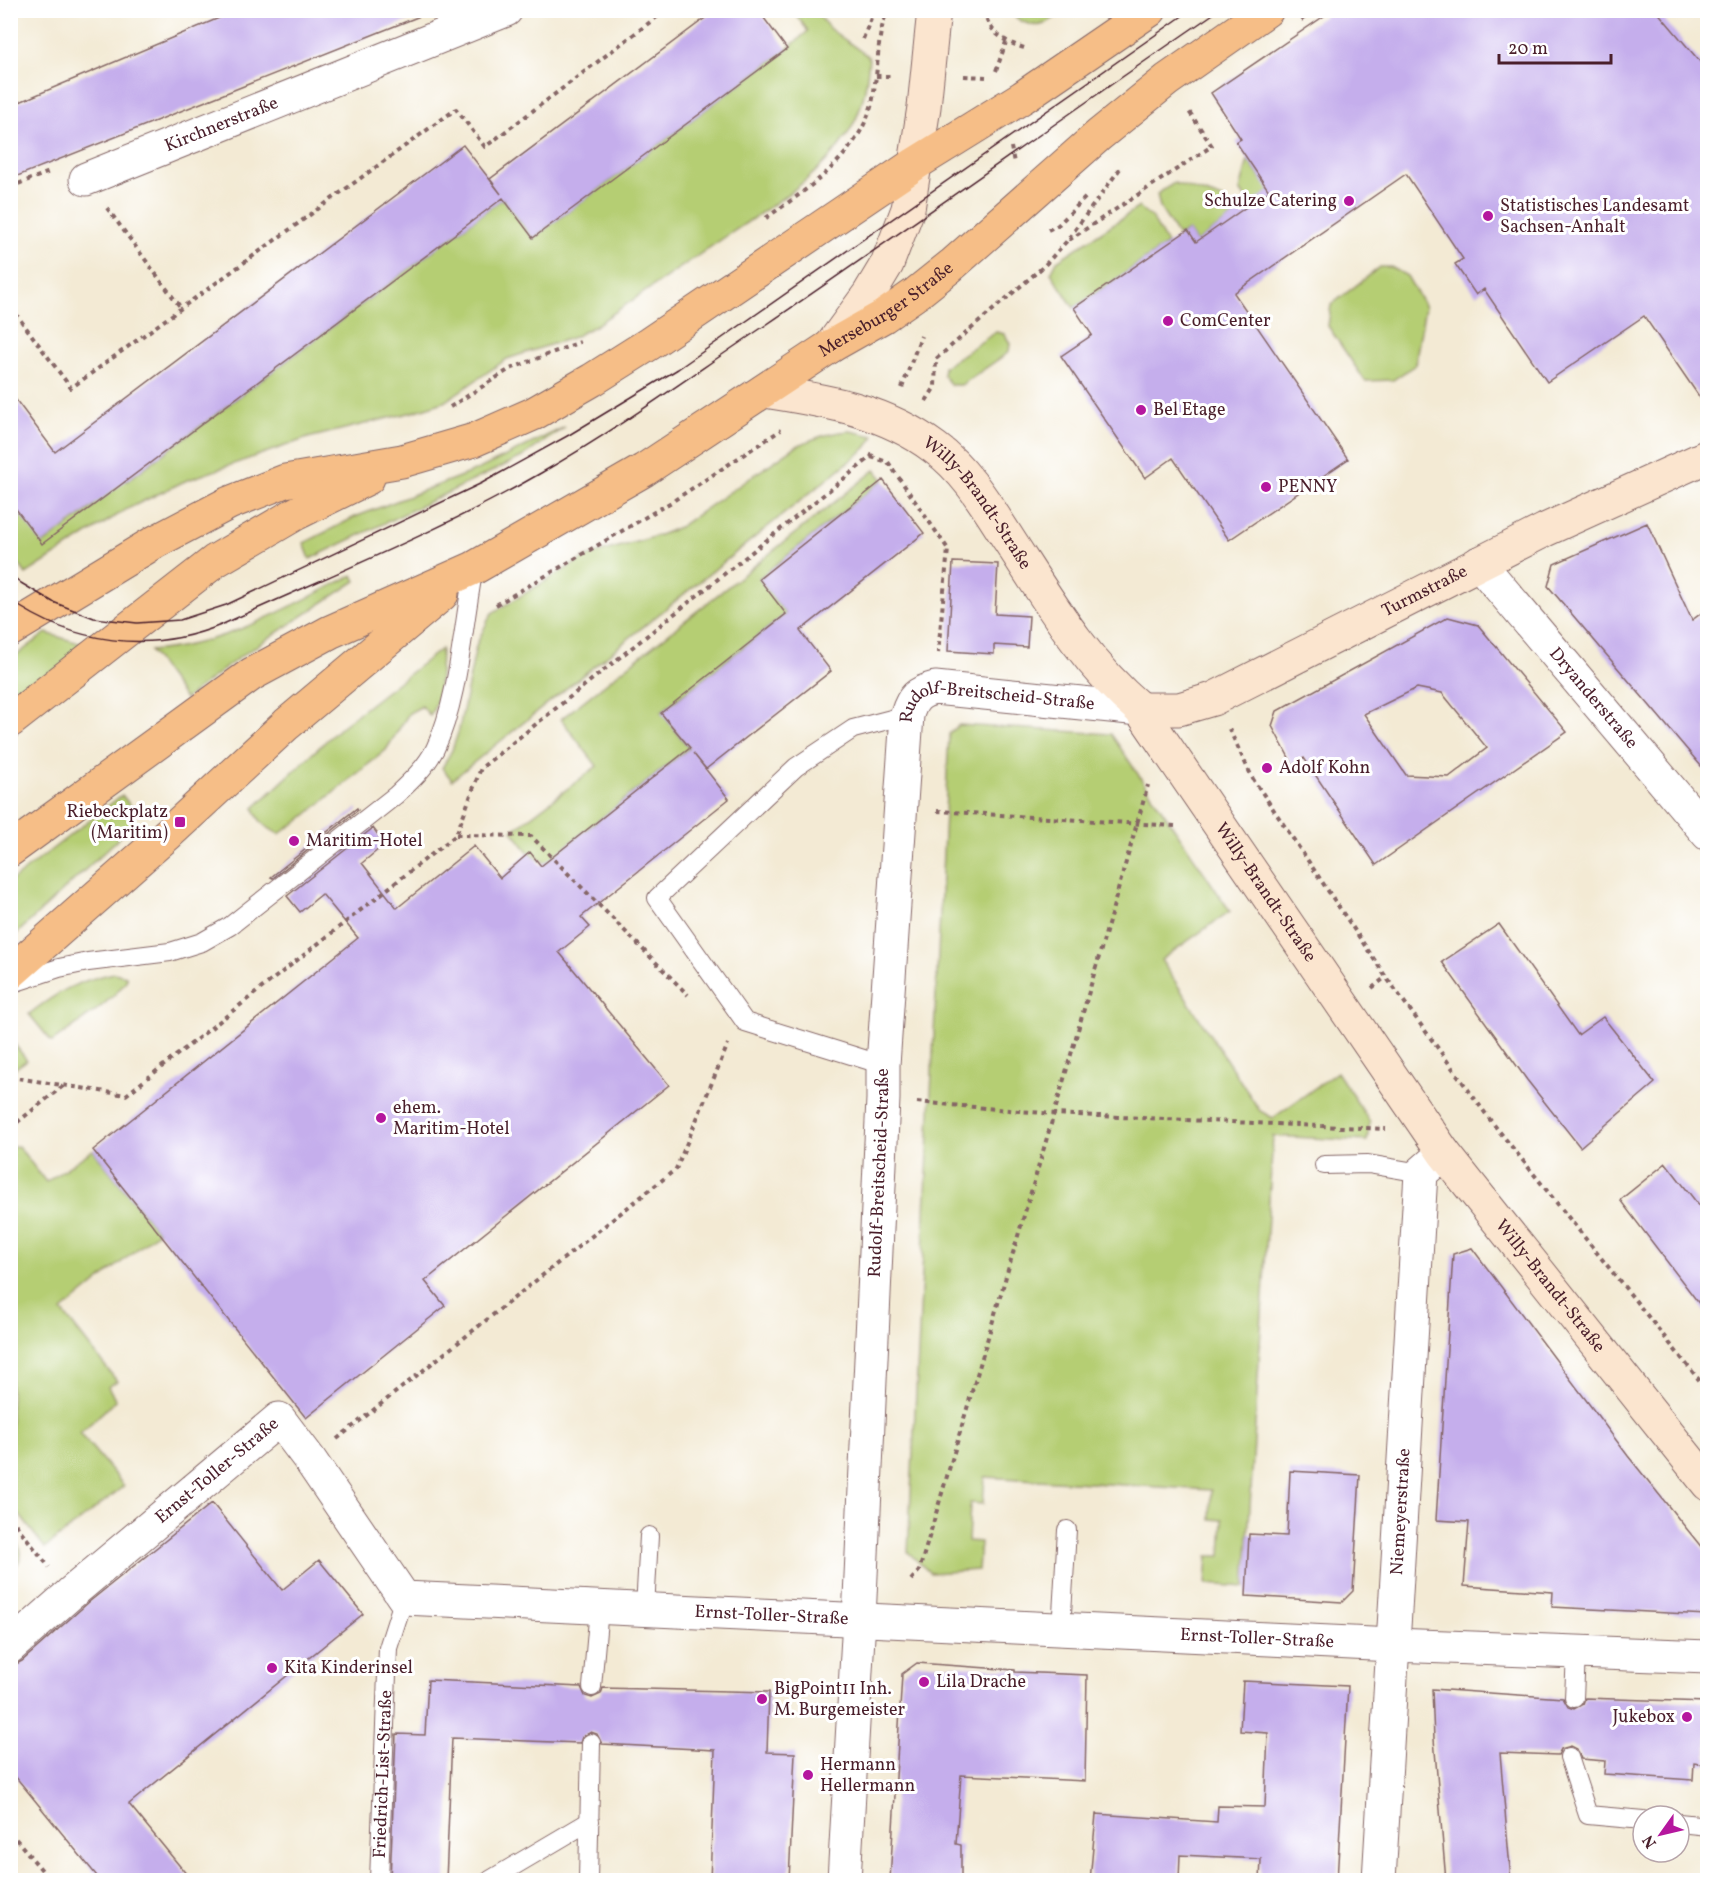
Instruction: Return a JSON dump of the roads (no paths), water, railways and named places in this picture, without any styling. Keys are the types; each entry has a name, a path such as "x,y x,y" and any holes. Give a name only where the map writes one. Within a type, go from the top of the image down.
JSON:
{"main road":[{"path":"10,630 154,542 229,503 285,481 402,461 484,435 533,414 592,380 915,164 1023,97 1150,10"},
{"name":"Merseburger Straße","path":"474,568 644,470 831,346 884,316 918,293 1073,158 1167,80 1267,10"},
{"path":"10,721 215,561 297,513 402,461"},
{"path":"10,850 252,674 330,632 474,568"},
{"path":"10,973 287,724 474,568"}],"street":[{"name":"Kirchnerstraße","path":"86,179 506,10"},
{"path":"831,346 869,294 887,264 908,209 929,67 934,10"},
{"name":"Willy-Brandt-Straße","path":"764,391 824,400 888,420 935,447 954,463 988,509 1068,632 1119,692 1140,709 1432,1163 1707,1484"},
{"name":"Turmstraße","path":"1140,709 1179,709 1214,699 1545,530 1707,456"},
{"name":"Dryanderstraße","path":"1479,563 1707,834"},
{"name":"Rudolf-Breitscheid-Straße","path":"844,1881 884,1099 883,1065 907,714 911,702 936,672 1140,709"},
{"name":"Niemeyerstraße","path":"1379,1881 1393,1645 1432,1163"},
{"name":"Ernst-Toller-Straße","path":"10,1647 279,1419 405,1598 1060,1630 1707,1657"}],"lane":[{"path":"10,984 59,968 114,958 170,952 202,942 230,926 396,795 417,775 434,750 444,725 460,653 474,568"},
{"path":"883,1065 744,1022 657,898 796,767 854,729 907,714"},
{"path":"1324,1165 1432,1163"},
{"path":"1060,1630 1067,1530"},
{"path":"645,1609 649,1536"},
{"name":"Friedrich-List-Straße","path":"379,1881 388,1648 405,1598"},
{"path":"592,1687 599,1608"},
{"path":"1574,1698 1576,1653"},
{"path":"588,1881 591,1743"},
{"path":"1569,1757 1588,1815 1631,1819"},
{"path":"490,1881 590,1821"},
{"path":"1691,1824 1707,1826"}],"tram line":[{"path":"10,574 53,602 94,618 137,623 180,620 226,605 482,483 569,435 678,369 1191,10"},
{"path":"10,600 60,627 86,635 112,640 167,640 221,625 463,515 541,473 626,420 1219,10"}],"place":[{"name":"Schulze Catering","path":"1349,201"},
{"name":"Statistisches Landesamt Sachsen-Anhalt","path":"1488,216"},
{"name":"ComCenter","path":"1168,321"},
{"name":"Bel Etage","path":"1141,410"},
{"name":"PENNY","path":"1266,487"},
{"name":"Adolf Kohn","path":"1267,768"},
{"name":"Riebeckplatz (Maritim)","path":"180,822"},
{"name":"Maritim-Hotel","path":"294,841"},
{"name":"ehem. Maritim-Hotel","path":"381,1118"},
{"name":"Kita Kinderinsel","path":"272,1668"},
{"name":"Lila Drache","path":"924,1682"},
{"name":"BigPoint11 Inh. M. Burgemeister","path":"762,1699"},
{"name":"Jukebox","path":"1687,1717"},
{"name":"Hermann Hellermann","path":"808,1775"}]}
